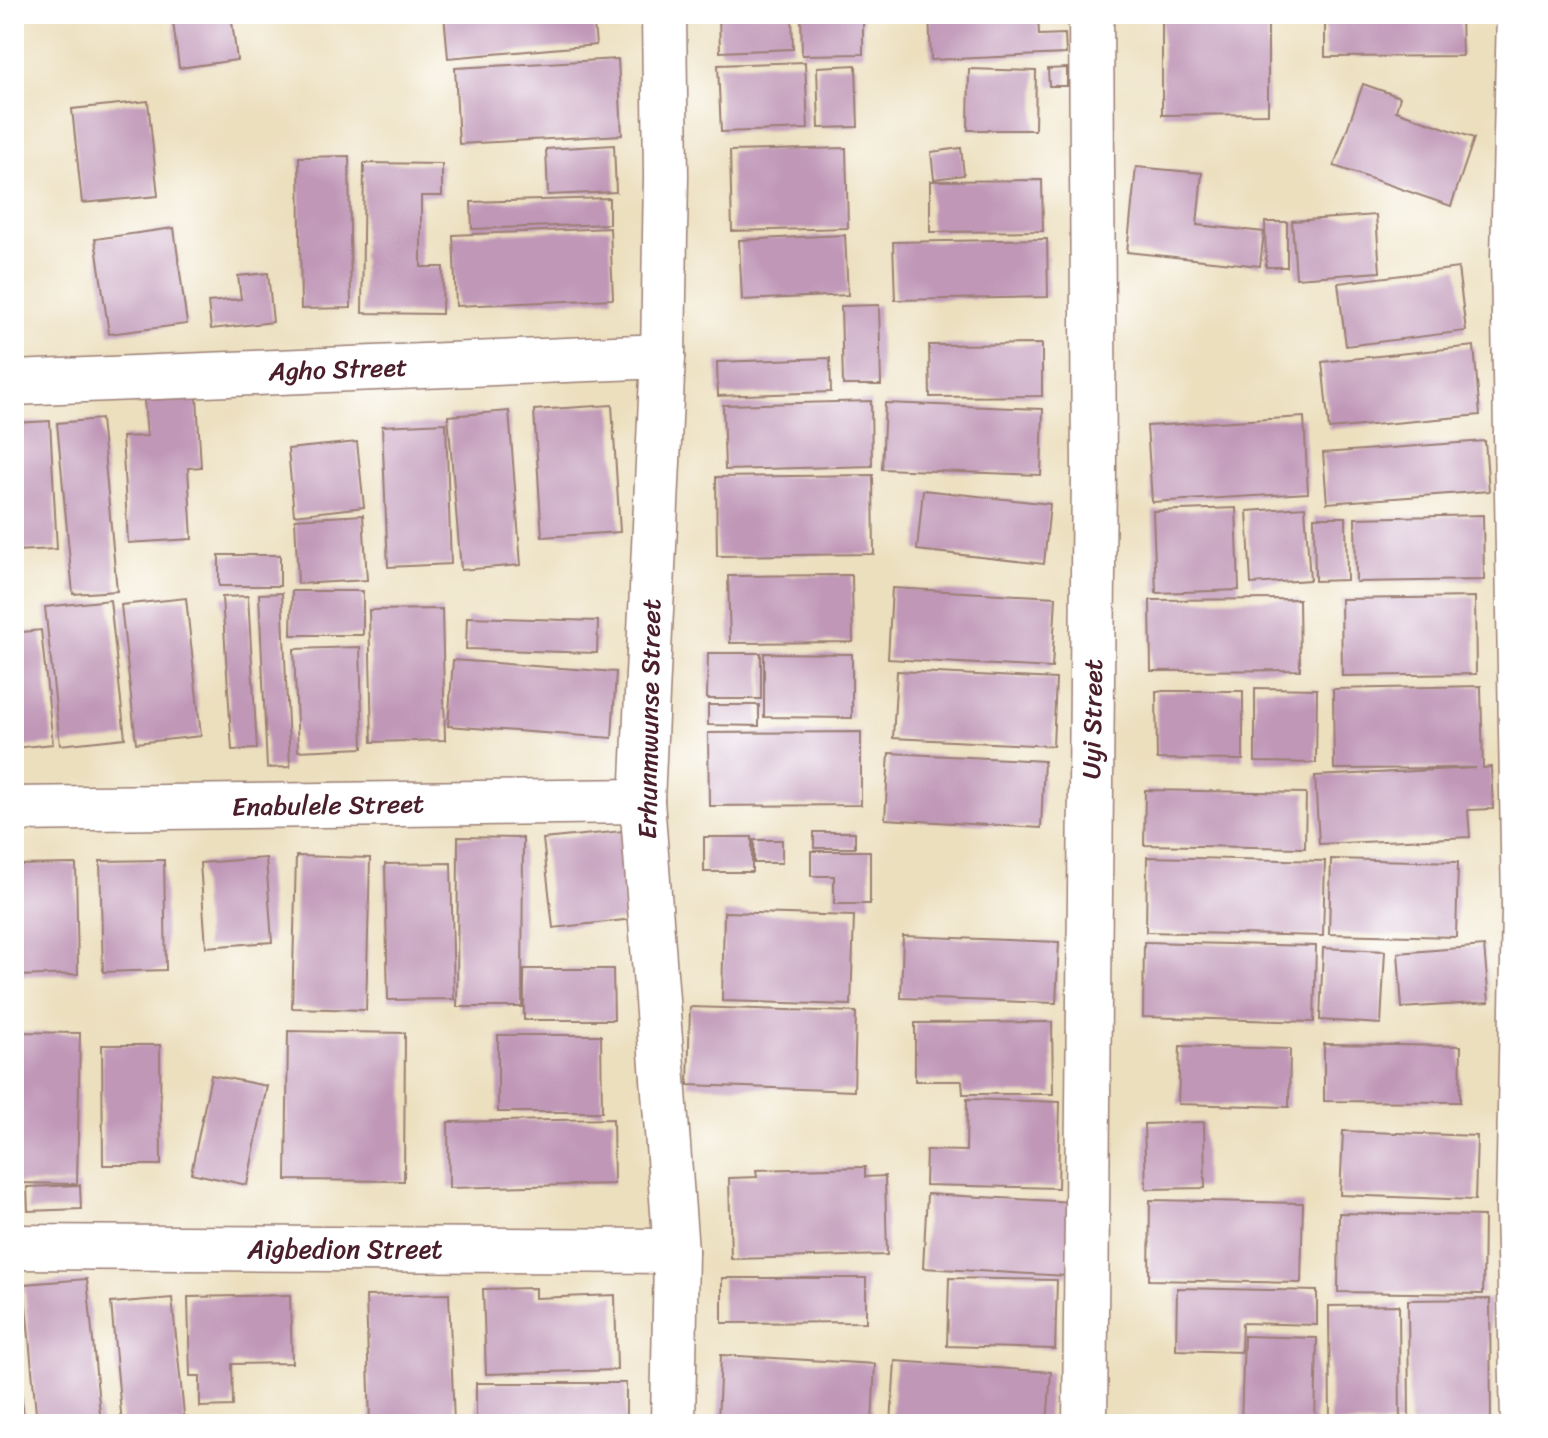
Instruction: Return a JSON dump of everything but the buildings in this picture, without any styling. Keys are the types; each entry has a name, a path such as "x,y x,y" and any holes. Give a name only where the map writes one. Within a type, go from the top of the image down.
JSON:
{"street":[{"name":"Erhunmwunse Street","path":"664,14 666,176 663,356 642,801 676,1251 673,1424"},
{"name":"Uyi Street","path":"1085,1424 1094,482 1091,14"},
{"path":"1519,14 1513,257 1524,908 1518,1208 1523,1424"},
{"name":"Agho Street","path":"14,383 663,356"},
{"name":"Enabulele Street","path":"14,809 642,801"},
{"name":"Aigbedion Street","path":"14,1247 676,1251"}]}
